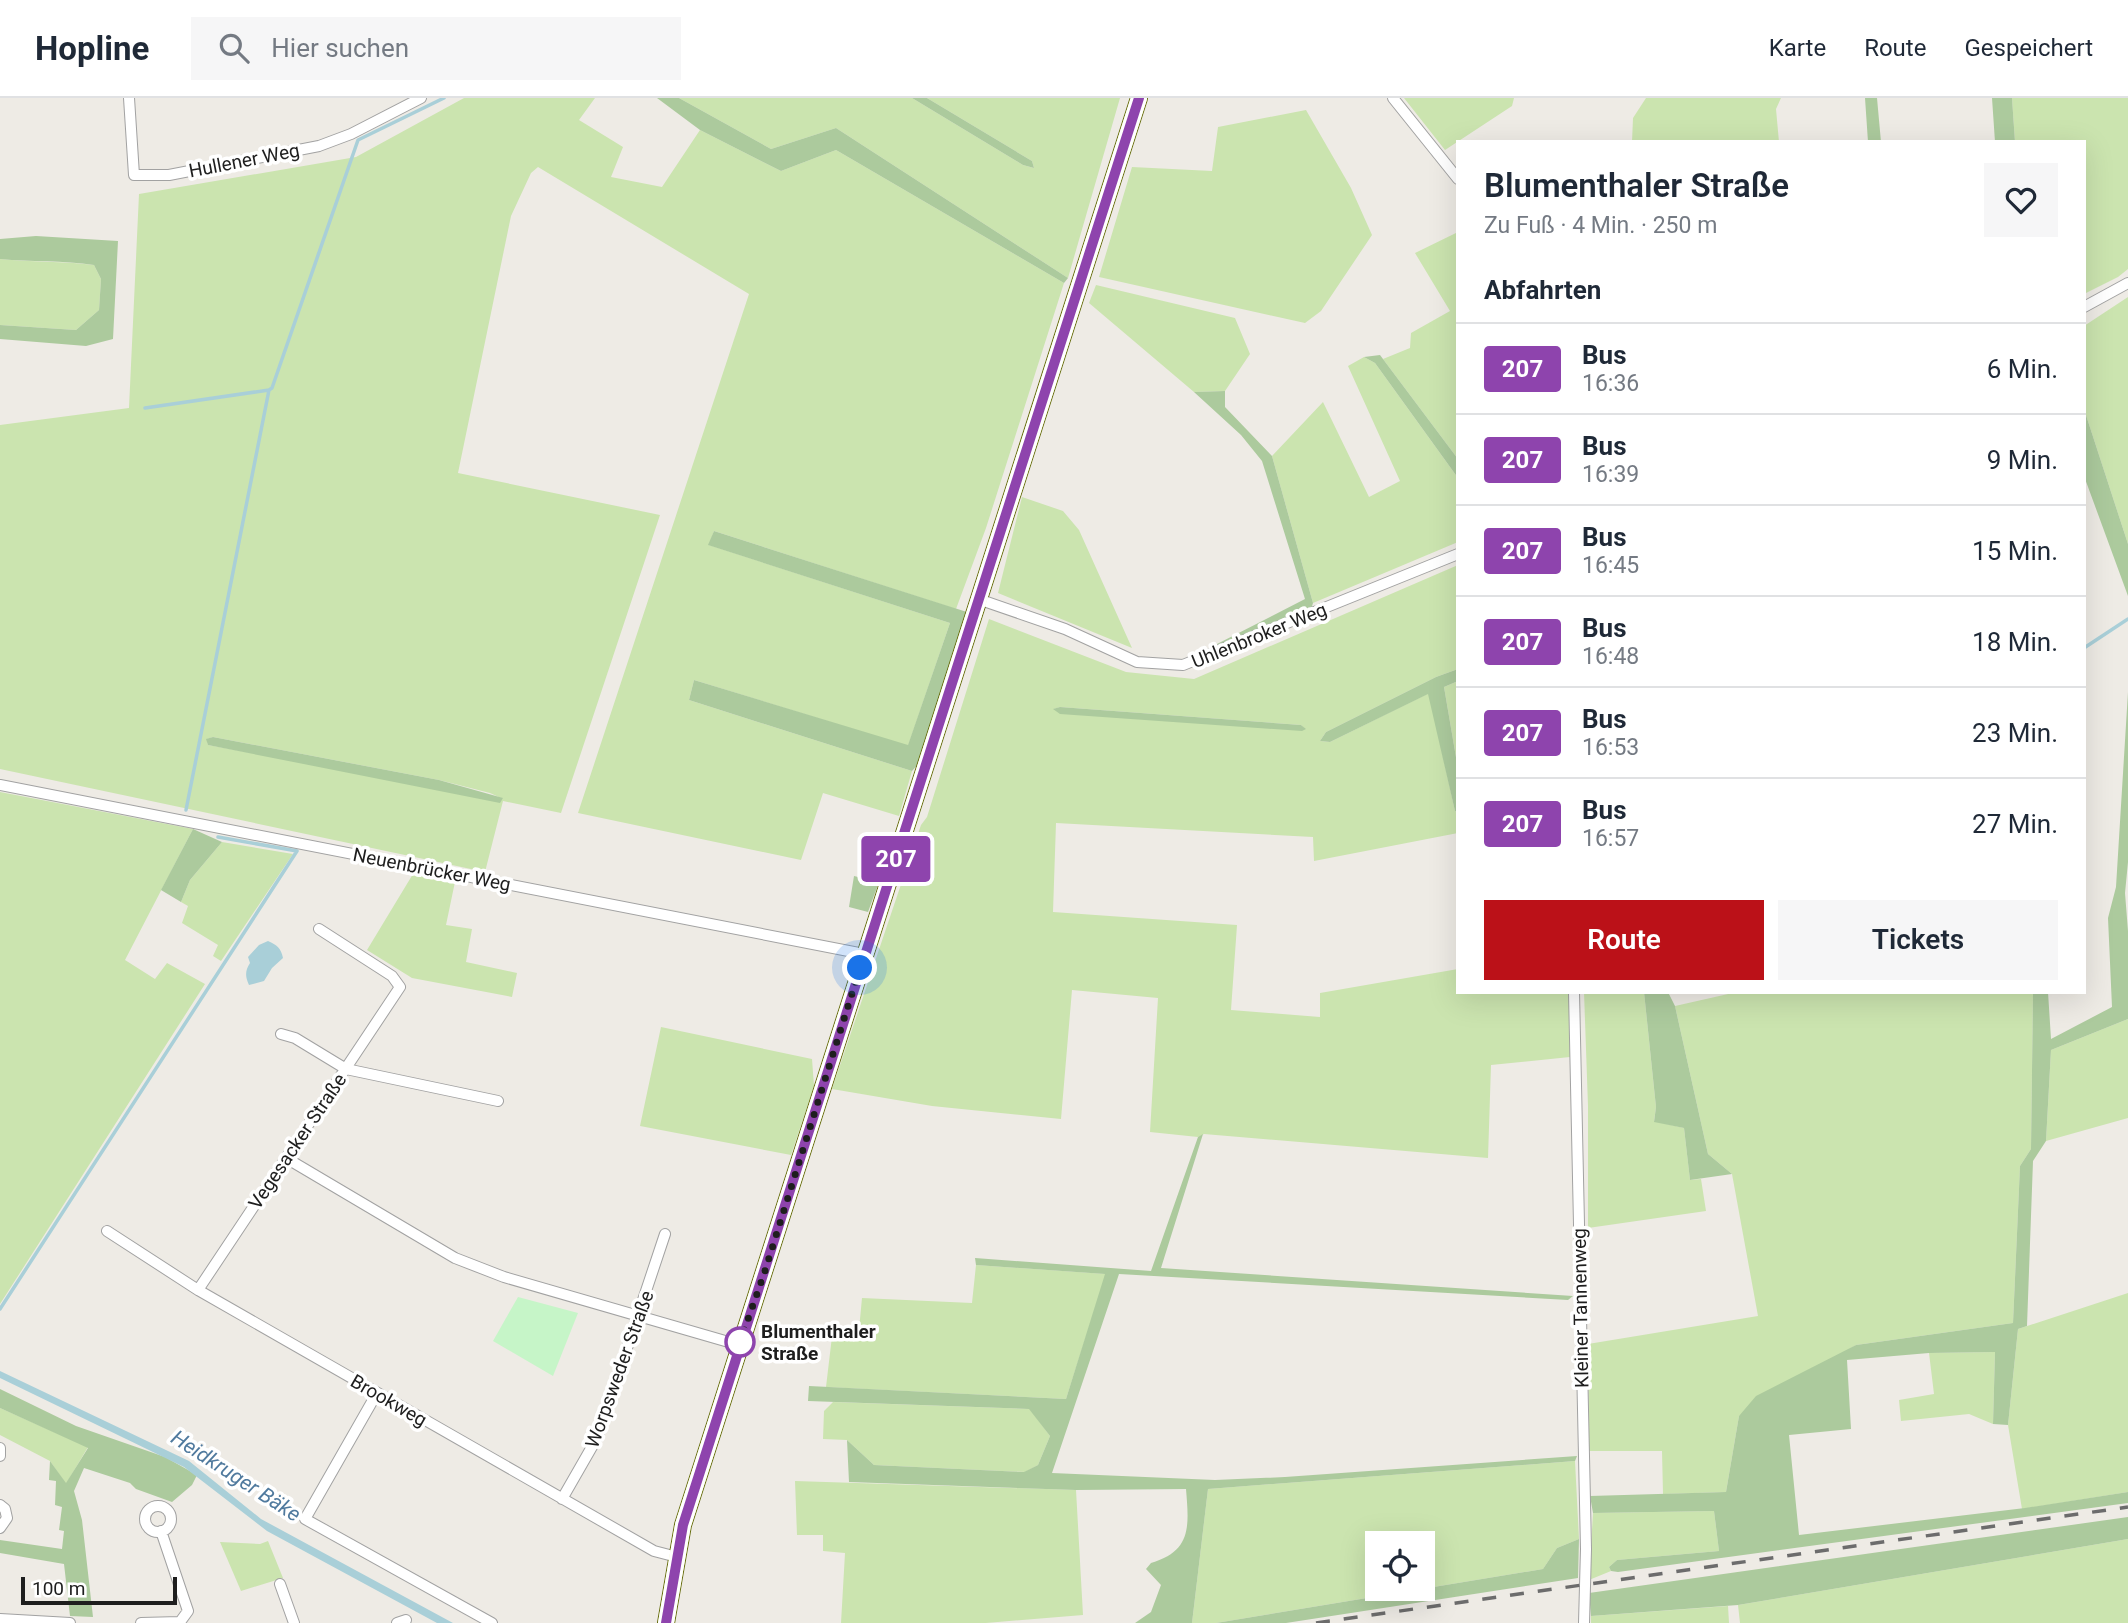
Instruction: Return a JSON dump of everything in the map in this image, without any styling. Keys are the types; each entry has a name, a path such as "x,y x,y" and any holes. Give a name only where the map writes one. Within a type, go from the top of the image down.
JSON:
{"street":[{"name":"Hullener Weg","path":"129,98 134,175 169,175 319,146 351,134 421,98"},
{"path":"666,1623 683,1525 1139,98"},
{"path":"1393,98 1456,177"},
{"path":"2086,306 2128,283"},
{"name":"Uhlenbroker Weg","path":"978,600 1065,629 1136,662 1183,665 1456,555"},
{"name":"Neuenbrücker Weg","path":"0,785 864,954"},
{"name":"Vegesacker Straße","path":"198,1290 400,987 392,976 319,929"},
{"name":"Kleiner Tannenweg","path":"1574,994 1586,1549 1584,1623"},
{"path":"281,1034 295,1038 346,1069 498,1101"},
{"path":"286,1158 455,1258 504,1277 739,1345"},
{"name":"Brookweg","path":"107,1231 198,1290 562,1499 654,1551 677,1556"},
{"name":"Worpsweder Straße","path":"562,1499 597,1438 665,1234"},
{"path":"377,1393 305,1519 492,1623"},
{"path":"0,1448 0,1456"},
{"path":"0,1506 5,1509 7,1518 0,1528"},
{"path":"141,1623 180,1622 188,1611 162,1531"},
{"path":"280,1584 294,1623"},
{"path":"0,1619 70,1623"}],"green space":[{"path":"464,98 595,98 579,120 623,147 611,177 662,187 700,130 781,171 836,150 1064,283 986,528 956,609 714,531 709,545 950,623 908,746 694,680 689,700 912,771 899,816 823,793 801,860 578,813 749,294 538,167 531,173 511,216 458,473 660,515 561,813 503,801 485,872 0,769 0,425 129,408 139,194 356,157","holes":["213,737 439,780 503,799 208,745 207,739"]},
{"path":"657,98 679,98 771,149 836,128 1068,278 1064,283 836,150 781,171 700,130"},
{"path":"679,98 912,98 1023,165 1034,168 1032,161 927,98 1120,98 1068,278 836,128 771,149"},
{"path":"912,98 927,98 1032,161 1034,168 1023,165"},
{"path":"1404,98 1514,98 1512,106 1460,140 1456,140 1445,150"},
{"path":"1646,98 1781,98 1776,109 1779,140 1632,140 1633,118"},
{"path":"1865,98 1877,98 1881,140 1868,140"},
{"path":"1992,98 2012,98 2015,140 1995,140"},
{"path":"2012,98 2128,98 2128,269 2086,293 2086,140 2015,140"},
{"path":"1306,110 1351,188 1372,235 1321,311 1305,323 1099,277 1132,167 1212,171 1218,127"},
{"path":"1456,233 1456,456 1383,359 1410,348 1411,333 1450,311 1415,253"},
{"path":"36,236 118,241 113,339 86,346 0,339 0,325 76,330 99,310 101,279 94,265 0,259 0,239"},
{"path":"0,259 94,265 101,279 99,310 76,330 0,325"},
{"path":"1096,285 1235,318 1250,354 1225,391 1194,392 1089,303"},
{"path":"2128,297 2128,544 2086,415 2086,325"},
{"path":"1380,355 1456,456 1456,475 1375,363 1364,357"},
{"path":"1364,357 1375,363 1456,475 1456,543 1313,603 1272,456 1323,402 1369,497 1400,481 1348,366"},
{"path":"1225,391 1225,407 1272,456 1313,603 1310,613 1218,647 1217,644 1305,599 1262,461 1241,435 1194,392"},
{"path":"2086,415 2128,544 2128,596 2086,481"},
{"path":"1022,497 1063,511 1079,530 1132,648 998,593"},
{"path":"714,531 970,613 921,761 912,771 689,700 694,680 908,745 950,623 708,545"},
{"path":"1456,566 1456,670 1326,732 1320,741 1330,742 1429,693 1456,811 1456,833 1314,861 1313,837 1056,823 1053,912 1237,925 1231,1010 1320,1017 1320,993 1456,969 1456,994 1569,994 1570,1057 1491,1065 1488,1158 1204,1134 1198,1137 1150,1132 1158,998 1072,990 1061,1119 932,1106 832,1089 921,825 927,817 989,619 1126,672 1194,679","holes":["1060,707 1301,725 1305,729 1054,709"]},
{"path":"1456,670 1456,682 1444,687 1456,757 1456,811 1428,694 1330,742 1320,741 1326,732"},
{"path":"1456,682 1456,757 1444,687"},
{"path":"2128,692 2128,862 2125,893 2128,1019 2051,1050 2046,1141 2033,1161 2027,1326 2018,1329 2008,1425 1993,1424 1995,1352 1929,1353 1847,1360 1851,1429 1789,1435 1799,1535 2025,1508 2128,1492 2128,1503 1611,1571 1609,1567 1617,1560 1719,1551 1714,1511 1593,1513 1590,1496 1726,1492 1739,1416 1756,1396 1856,1345 2013,1323 2020,1166 2031,1149 2033,994 2048,994 2051,1039 2112,1007 2108,918 2116,887"},
{"path":"1060,707 1301,725 1306,729 1302,731 1060,714 1053,709"},
{"path":"213,737 439,780 503,798 500,803 208,745 206,739"},
{"path":"0,792 193,829 125,960 155,979 167,963 205,984 0,1304"},
{"path":"193,829 222,842 190,880 181,902 161,890"},
{"path":"222,842 293,854 221,961 213,956 218,945 182,923 188,906 181,902 190,880"},
{"path":"416,869 456,877 446,925 472,929 466,962 517,973 512,997 412,978 367,950"},
{"path":"854,876 879,882 868,912 849,907"},
{"path":"1584,994 1644,994 1656,1107 1654,1121 1684,1128 1690,1180 1701,1179 1706,1211 1588,1228"},
{"path":"1644,994 1669,994 1675,1006 1708,1154 1732,1174 1690,1180 1684,1128 1654,1122 1656,1107"},
{"path":"1728,994 2033,994 2031,1149 2020,1166 2013,1323 1856,1345 1739,1416 1726,1492 1663,1494 1662,1451 1589,1451 1588,1344 1758,1316 1732,1174 1708,1154 1675,1006"},
{"path":"2128,1019 2128,1118 2046,1141 2051,1050"},
{"path":"661,1027 812,1059 814,1086 791,1155 640,1126"},
{"path":"1203,1134 1161,1268 1573,1296 1568,1300 1119,1274 1052,1473 1215,1480 1577,1456 1575,1461 1208,1489 1192,1623 1135,1623 1151,1612 1161,1585 1146,1569 1151,1563 1174,1552 1185,1535 1188,1514 1186,1489 1076,1490 849,1482 847,1440 874,1465 1024,1472 1038,1465 1050,1436 1029,1409 808,1401 809,1386 1066,1399 1105,1274 976,1265 975,1258 1151,1271 1198,1137"},
{"path":"976,1265 1106,1274 1066,1399 826,1387 833,1328 859,1330 862,1298 972,1303"},
{"path":"2128,1293 2128,1492 2022,1509 2008,1425 2018,1329"},
{"path":"518,1297 578,1313 553,1376 493,1341"},
{"path":"1995,1352 1993,1424 1969,1414 1901,1421 1899,1400 1934,1394 1929,1353"},
{"path":"0,1389 76,1426 165,1457 197,1475 192,1485 172,1502 136,1489 130,1483 84,1468 74,1491 82,1520 93,1617 70,1616 64,1564 0,1553 0,1540 62,1549 64,1531 59,1530 62,1507 55,1505 56,1481 49,1480 50,1461 66,1483 88,1448 0,1408"},
{"path":"833,1402 1030,1409 1050,1436 1038,1465 1025,1472 874,1465 847,1440 823,1439 824,1411"},
{"path":"0,1408 88,1447 66,1484 50,1461 0,1435"},
{"path":"1575,1461 1579,1539 1557,1548 1543,1569 1435,1587 1435,1531 1365,1531 1365,1598 1216,1623 1192,1623 1208,1489"},
{"path":"795,1481 1076,1490 1083,1615 986,1623 841,1623 845,1553 823,1551 823,1535 797,1535"},
{"path":"1714,1511 1719,1551 1617,1560 1609,1567 1611,1571 1589,1580 1593,1513"},
{"path":"2128,1517 2128,1539 1738,1605 1591,1616 1589,1593"},
{"path":"1579,1539 1578,1578 1435,1600 1435,1587 1543,1569 1557,1548"},
{"path":"2128,1539 2128,1623 1740,1623 1738,1605"},
{"path":"268,1541 283,1578 241,1591 220,1542 260,1544"},
{"path":"1365,1598 1365,1601 1429,1601 1286,1623 1216,1623"},
{"path":"1728,1606 1729,1623 1591,1623 1591,1616"}],"water":[{"path":"268,941 278,947 283,958 272,968 264,981 249,985 246,974 250,963 248,957 259,945"},
{"path":"0,1371 189,1461 261,1519 453,1623 437,1623 267,1531 184,1467 0,1378"}],"waterway":[{"path":"145,408 272,388 358,140 444,98"},
{"path":"186,810 269,390"},
{"path":"2086,647 2128,619"},
{"path":"0,1309 297,851 218,837"}],"railway":[{"path":"1316,1623 2128,1507"}],"bus line":[{"name":"207","path":"666,1623 683,1525 1139,98"}],"place":[{"name":"Blumenthaler Straße","path":"740,1342"}],"route":[{"path":"740,1342 835,1053 860,968"}],"water label":[{"name":"Heidkruger Bäke","path":"236,1476"}]}
